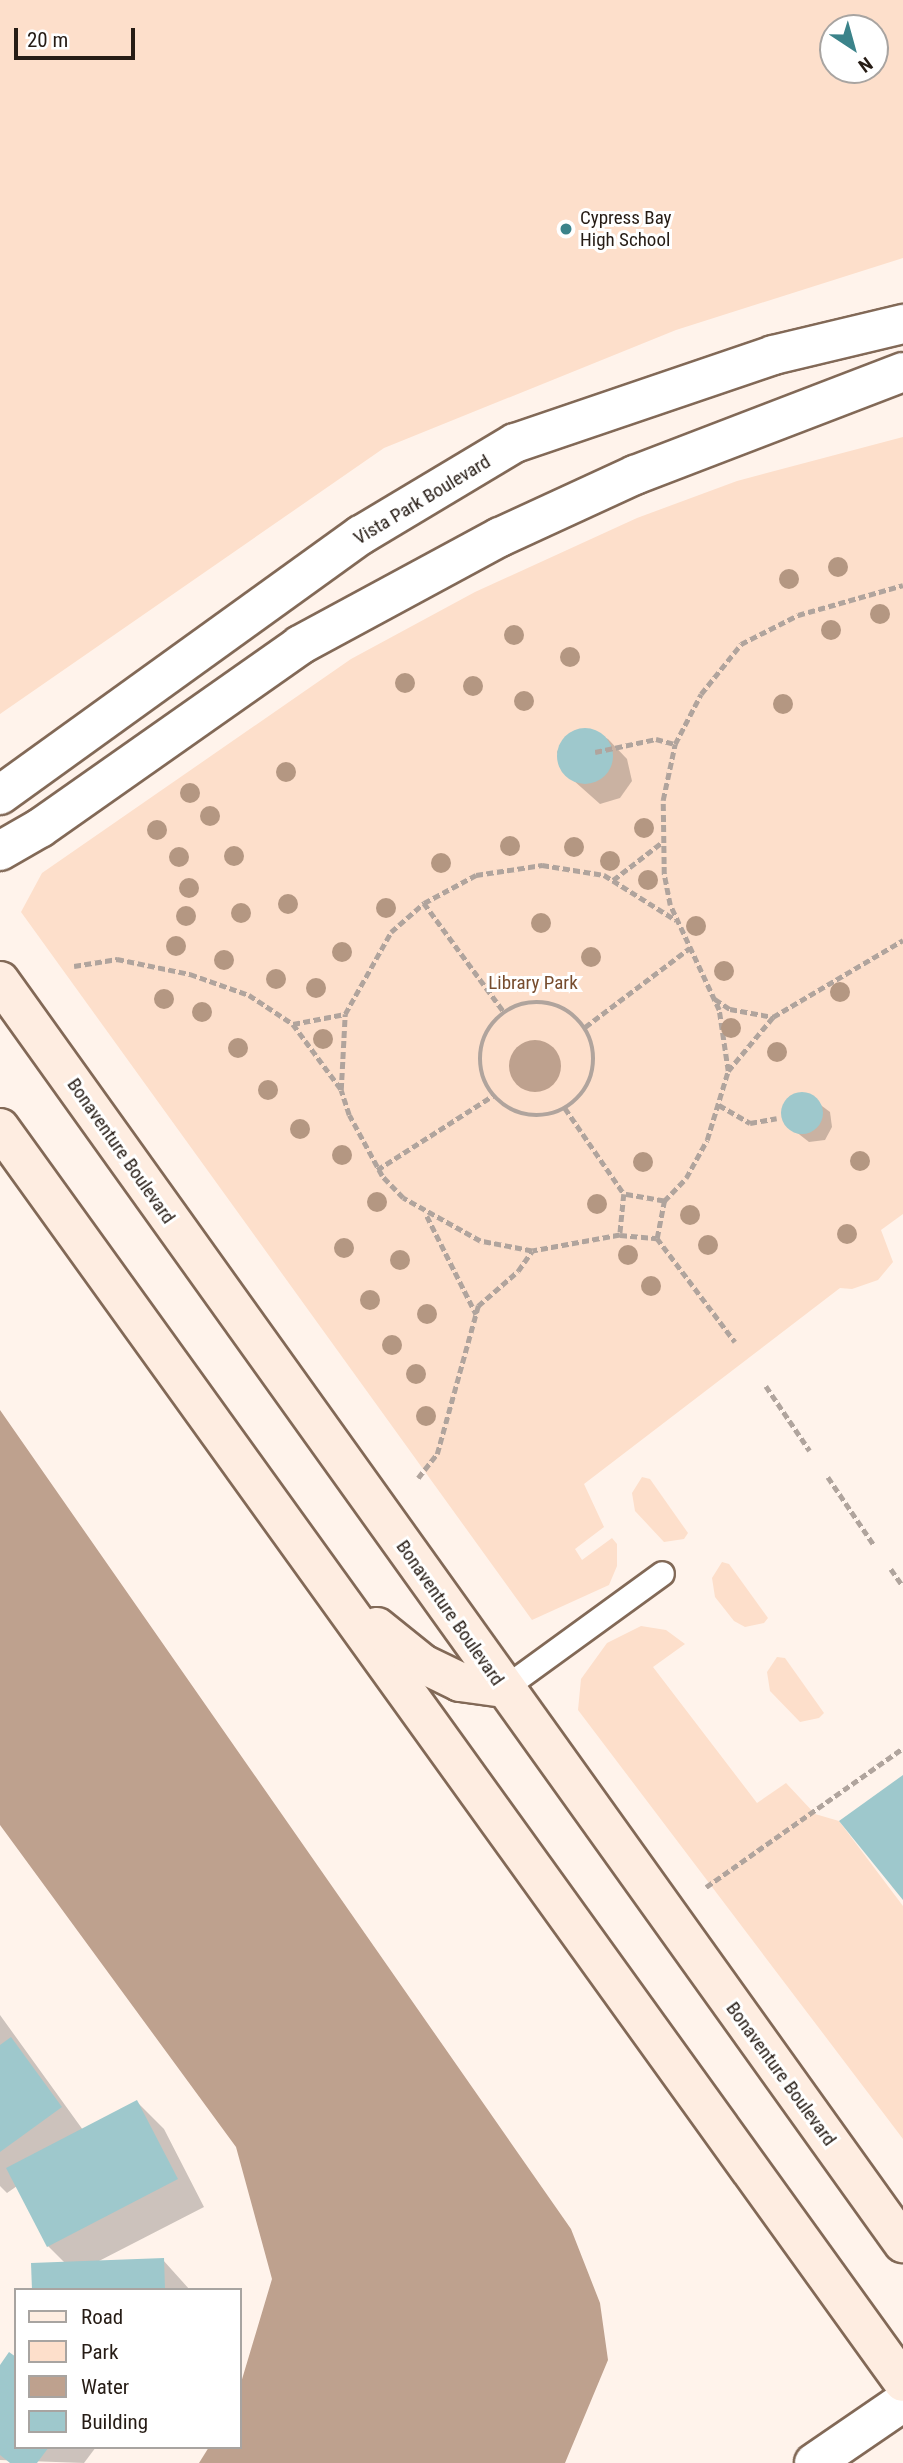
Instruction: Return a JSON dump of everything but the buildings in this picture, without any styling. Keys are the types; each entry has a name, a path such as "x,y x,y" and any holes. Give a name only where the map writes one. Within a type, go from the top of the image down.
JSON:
{"main road":[{"name":"Bonaventure Boulevard","path":"0,981 903,2243"},
{"path":"0,1128 315,1562 641,2023 903,2382"},
{"path":"315,1562 387,1638 423,1664 460,1682 504,1688"}],"street":[{"name":"Vista Park Boulevard","path":"0,795 361,535 515,443 773,355 903,324"},
{"path":"0,851 40,828 300,645 500,537 635,475 903,372"},
{"path":"814,2463 903,2402"}],"lane":[{"path":"504,1688 662,1573"}],"path":[{"path":"728,1071 714,998 670,905 662,842 663,800 675,744 701,694 741,644 798,615 903,585"},
{"path":"595,752 656,739 675,744"},
{"path":"613,880 662,842"},
{"path":"341,1090 345,1014 391,932 424,903 476,875 511,867 542,865 613,880 676,920"},
{"path":"424,903 504,1012"},
{"path":"734,1342 657,1238 664,1201 691,1169 719,1105 728,1071 773,1017 903,940"},
{"path":"584,1027 690,948"},
{"path":"74,966 117,959 190,974 249,995 293,1024 341,1090 377,1170 403,1198 427,1215 480,1241 532,1251 620,1235 657,1238"},
{"path":"714,998 730,1009 773,1017"},
{"path":"521,1004 557,1005 584,1027 593,1043 591,1079 565,1108 527,1115 494,1095 480,1059 491,1025 504,1012 521,1004"},
{"path":"293,1024 345,1014"},
{"path":"377,1170 494,1095"},
{"path":"719,1105 750,1123 777,1118"},
{"path":"565,1108 624,1194 620,1235"},
{"path":"624,1194 664,1201"},
{"path":"427,1215 477,1315"},
{"path":"418,1478 438,1454 478,1307 518,1271 532,1251"},
{"path":"766,1386 810,1451"},
{"path":"828,1477 874,1545"},
{"path":"891,1569 903,1586"},
{"path":"706,1887 903,1748"}],"green space":[{"name":"Cypress Bay High School","path":"0,0 903,0 903,258 676,330 384,448 0,714"},
{"name":"Library Park","path":"903,437 903,1214 881,1230 893,1262 878,1280 852,1289 840,1288 584,1484 604,1527 575,1549 582,1560 612,1538 617,1544 617,1566 609,1585 532,1620 21,912 42,873 351,659 475,592 637,518 737,481"},
{"path":"642,1477 650,1479 688,1533 684,1539 664,1542 635,1511 632,1493"},
{"path":"722,1562 729,1564 768,1618 764,1623 745,1627 734,1621 715,1597 712,1578"},
{"path":"641,1626 666,1630 685,1644 653,1667 757,1803 786,1783 815,1814 839,1821 903,1906 903,2139 578,1710 581,1679 607,1643"},
{"path":"777,1657 785,1658 824,1713 819,1718 800,1722 770,1691 767,1672"}],"water":[{"path":"535,1040 545,1042 553,1048 559,1056 559,1076 553,1084 545,1090 535,1092 525,1090 517,1084 511,1076 509,1066 511,1056 517,1048 525,1042"},
{"path":"0,1410 571,2229 600,2303 608,2360 565,2463 199,2463 208,2449 242,2449 242,2379 272,2279 236,2147 0,1825"}],"place":[{"name":"Cypress Bay High School","path":"566,229"}]}
